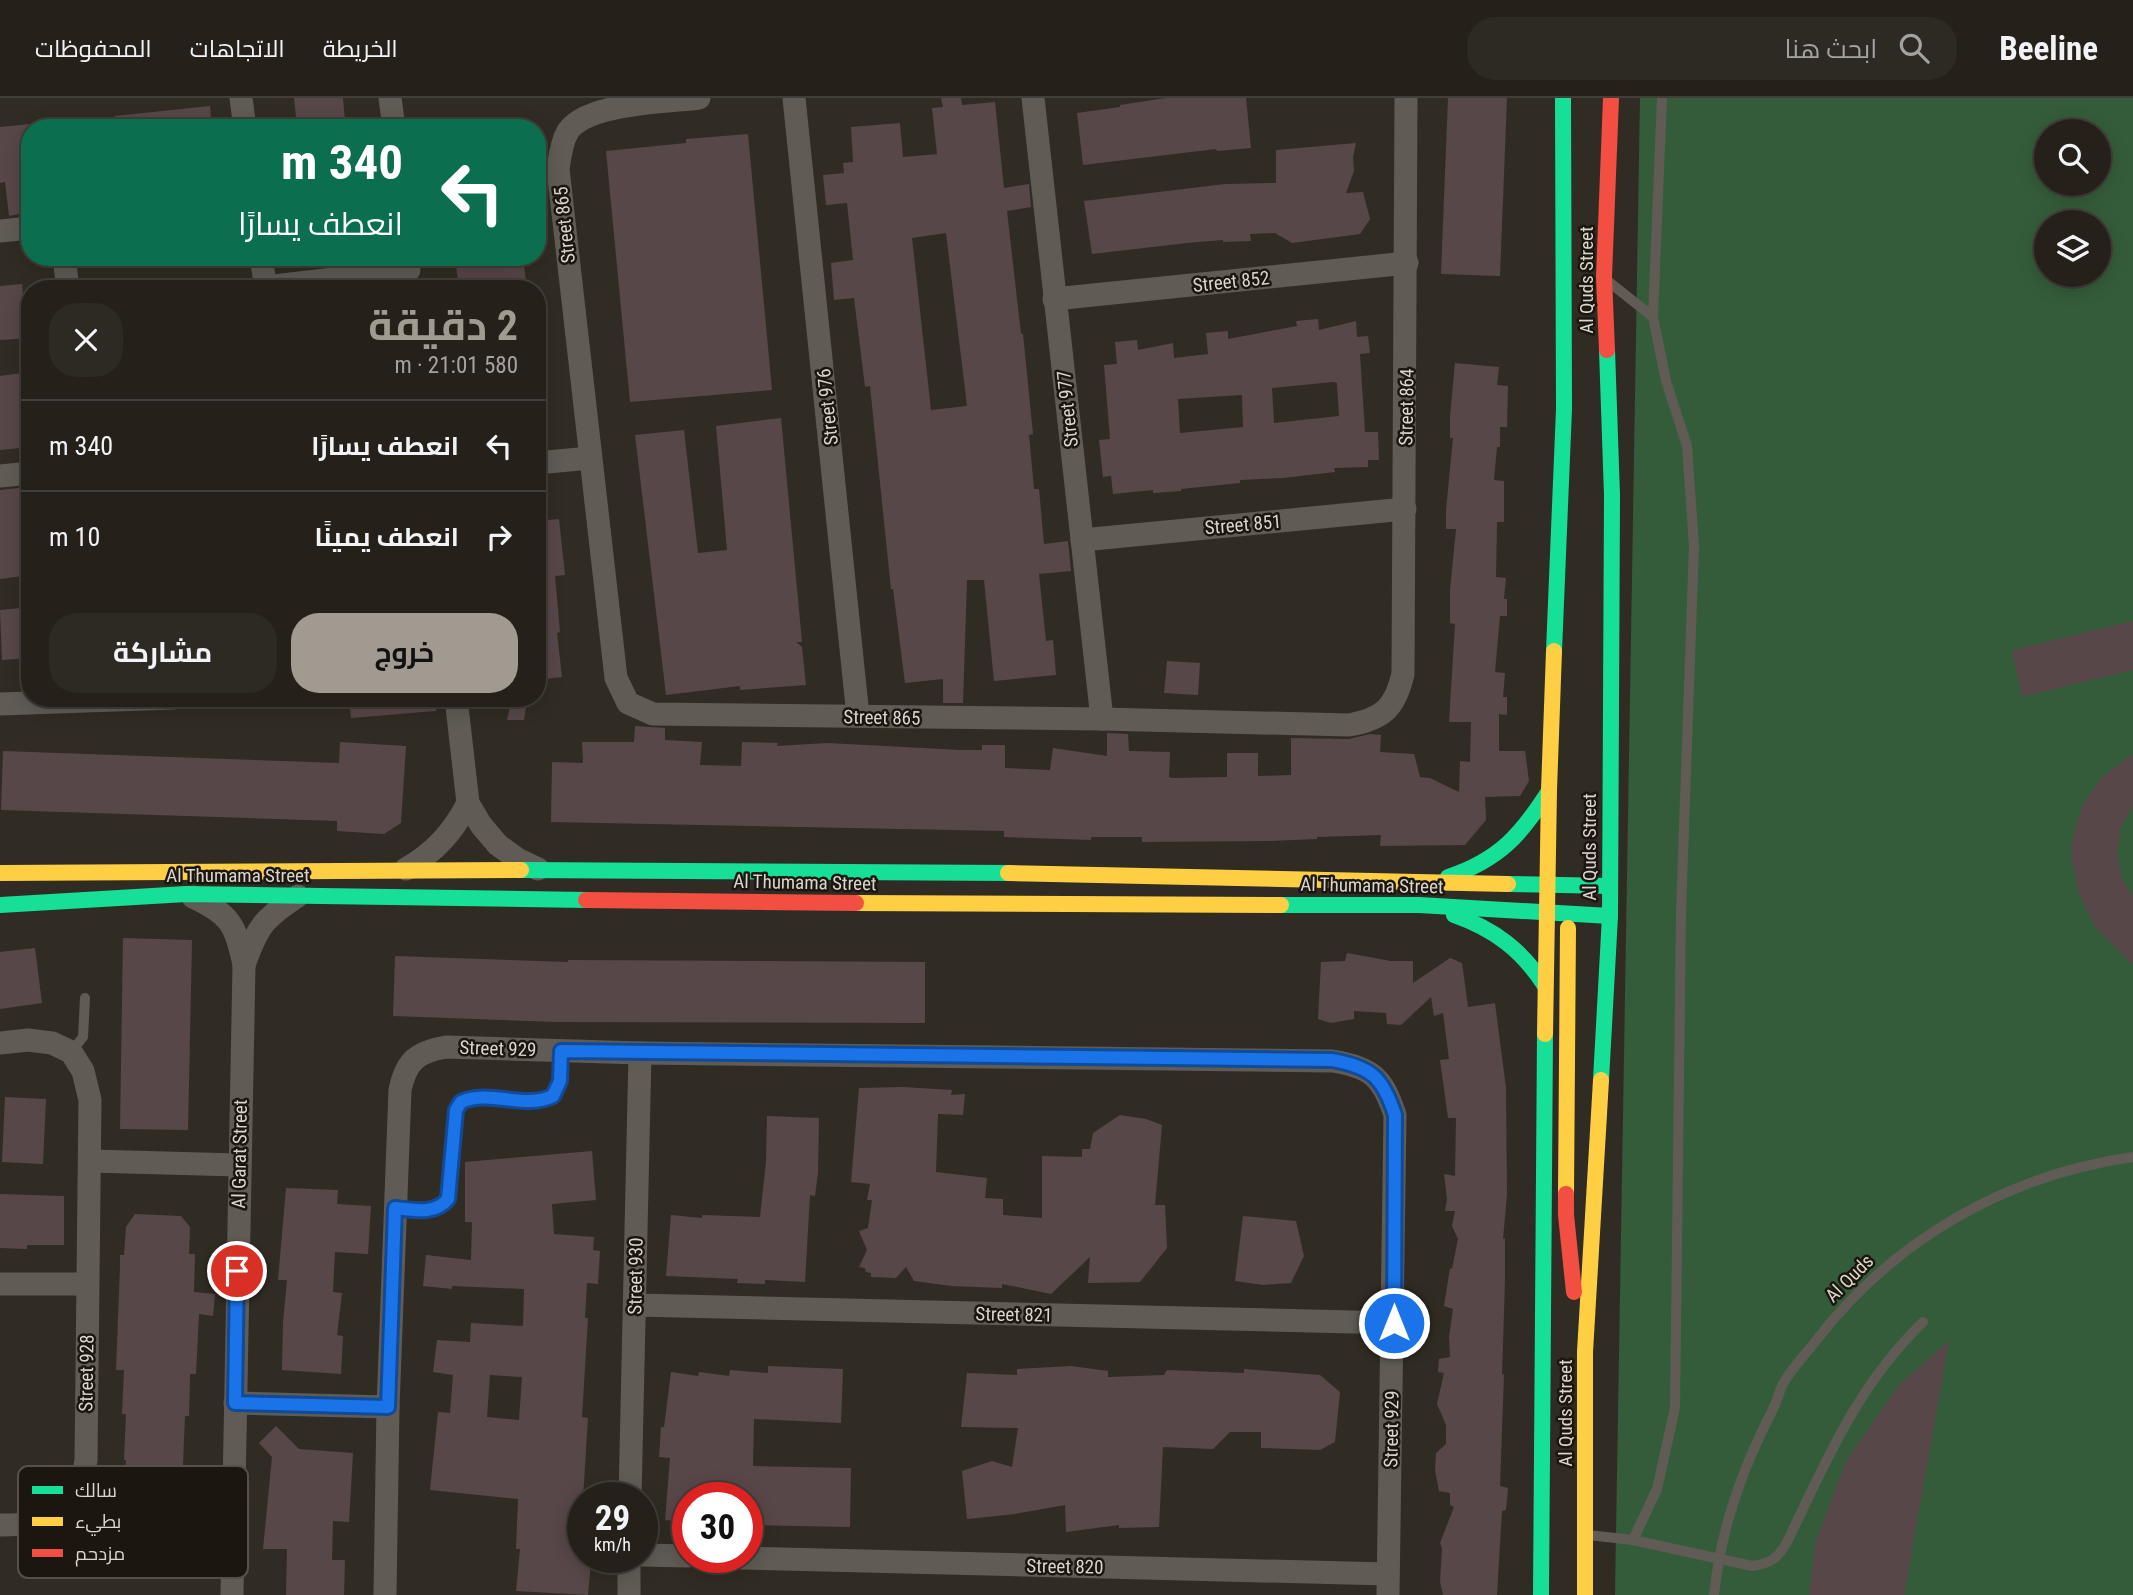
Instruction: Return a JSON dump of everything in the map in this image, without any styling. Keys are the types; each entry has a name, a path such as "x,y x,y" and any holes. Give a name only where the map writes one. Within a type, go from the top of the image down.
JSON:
{"street":[{"path":"241,98 244,119"},
{"path":"390,98 393,119"},
{"name":"Street 865","path":"699,98 598,110 582,118 568,130 561,148 558,169 616,678 628,703 653,714 1349,725 1369,722 1386,712"},
{"name":"Street 976","path":"794,98 858,716"},
{"name":"Street 977","path":"1033,98 1102,719"},
{"name":"Street 864","path":"1386,712 1398,696 1403,674 1406,98"},
{"name":"Al Quds Street","path":"1541,1595 1545,986 1549,790 1564,409 1563,98"},
{"name":"Al Quds Street","path":"1585,1595 1585,1352 1610,916 1612,495 1604,277 1611,98"},
{"path":"0,231 21,229"},
{"name":"Street 852","path":"1054,299 1407,263"},
{"path":"338,280 409,272"},
{"path":"546,462 590,457"},
{"path":"0,476 21,473"},
{"name":"Street 851","path":"1082,540 1405,509"},
{"path":"0,704 21,702"},
{"path":"457,707 468,803 481,825 498,845 519,860 543,871"},
{"path":"1431,882 1473,868 1509,847 1525,829 1549,790"},
{"path":"406,869 426,857 443,841 458,823 468,803"},
{"name":"Al Thumama Street","path":"0,873 406,869 970,872 1609,886"},
{"path":"1548,884 1561,897 1568,914 1566,1215 1571,1276 1585,1352"},
{"name":"Al Thumama Street","path":"0,905 186,894 974,905 1419,905 1610,916"},
{"name":"Al Garat Street","path":"186,894 213,906 231,922 244,965 234,1466"},
{"name":"Al Garat Street","path":"244,965 258,929 265,920 298,896"},
{"path":"1419,905 1474,921 1507,940 1521,952 1545,986"},
{"path":"0,1043 28,1040 52,1042 71,1052"},
{"name":"Street 929","path":"385,1595 388,1407 400,1090 403,1074 412,1061 427,1050 446,1047 640,1053 1332,1060 1354,1064 1375,1075 1387,1091 1395,1115 1388,1585"},
{"name":"Street 928","path":"71,1052 83,1070 90,1100 85,1466"},
{"name":"Street 930","path":"630,1482 640,1053"},
{"path":"91,1161 238,1165"},
{"path":"0,1284 87,1284"},
{"name":"Street 821","path":"635,1305 1394,1323"},
{"path":"235,1403 388,1407"},
{"name":"Street 928","path":"0,1525 18,1523"},
{"name":"Street 820","path":"763,1559 1388,1585"},
{"path":"629,1573 629,1595"}],"lane":[{"path":"1633,1540 1657,1489 1675,1408 1681,912 1694,546 1687,446 1666,381 1653,317 1662,98"},
{"path":"1604,277 1653,317"},
{"path":"71,1052 83,1038 85,998"},
{"path":"395,1208 435,1210 448,1199 456,1110 461,1102 477,1097 532,1102 553,1096 560,1081 561,1051"},
{"name":"Al Quds","path":"1714,1595 1718,1558 1740,1481 1783,1384 1846,1303 1908,1248 1957,1216 2005,1191 2081,1166 2133,1157"},
{"path":"1586,1535 1633,1540 1752,1566 1764,1565 1777,1558 1845,1422 1902,1343 1923,1322"}],"green space":[{"path":"1640,98 2133,98 2133,1595 1615,1595"}],"building":[{"path":"294,98 343,98 345,119 296,119"},
{"path":"941,98 961,98 962,105 995,102 1004,188 1029,184 1031,207 1007,211 1033,434 1029,435 1034,489 1039,489 1044,544 1068,541 1071,571 1039,574 1046,641 1053,640 1056,675 994,681 984,580 967,580 963,703 943,703 943,679 905,683 891,589 870,386 865,387 854,298 834,300 831,263 853,260 847,203 826,205 823,175 844,173 843,163 853,162 851,127 900,123 903,157 937,154 932,108 943,107","holes":["946,233 967,406 931,410 912,238"]},
{"path":"1166,98 1246,98 1251,148 1216,149 1083,165 1077,113"},
{"path":"1448,98 1507,98 1500,276 1441,274"},
{"path":"210,106 211,119 115,119 115,116"},
{"path":"21,125 21,214 9,216 5,182 0,183 0,127"},
{"path":"748,134 772,390 630,402 606,151 686,143 686,139"},
{"path":"1356,143 1354,171 1346,193 1363,192 1370,219 1360,234 1292,243 1275,233 1250,234 1251,241 1223,240 1092,254 1084,201 1225,184 1276,183 1276,150"},
{"path":"456,266 524,266 526,280 458,280"},
{"path":"21,284 21,338 0,340 0,286"},
{"path":"1318,319 1319,330 1356,321 1357,337 1368,336 1370,353 1360,354 1365,432 1378,432 1379,460 1368,460 1368,467 1334,468 1335,472 1240,480 1240,483 1181,491 1153,493 1153,490 1113,494 1111,476 1103,477 1099,440 1110,439 1104,365 1117,364 1115,342 1137,340 1138,350 1173,343 1174,358 1208,354 1206,333 1228,331 1228,339 1297,326 1296,321","holes":["1337,383 1339,416 1274,423 1272,388","1242,395 1243,427 1180,433 1178,399"]},
{"path":"1455,363 1499,367 1497,385 1508,386 1507,427 1500,427 1500,447 1497,447 1494,480 1504,481 1504,522 1497,522 1496,577 1506,578 1504,599 1507,599 1507,616 1500,616 1495,672 1505,673 1503,697 1507,697 1507,715 1499,714 1499,751 1525,751 1529,781 1520,796 1485,797 1486,820 1465,845 1380,846 1381,835 1270,841 1142,842 1142,837 1091,837 1091,840 1004,837 1004,831 551,822 552,762 583,763 582,742 634,742 635,726 665,728 665,740 702,742 700,765 741,766 742,742 778,743 777,746 827,743 961,750 982,750 982,745 1005,745 1005,768 1050,770 1053,748 1107,756 1107,733 1128,734 1129,751 1170,752 1169,777 1172,778 1227,777 1227,753 1258,753 1258,776 1291,775 1291,738 1349,739 1370,734 1381,735 1380,752 1414,754 1420,777 1430,778 1459,792 1460,761 1470,762 1471,722 1449,722 1455,624 1450,623 1450,590 1456,529 1446,529 1446,510 1453,438 1450,438 1450,416"},
{"path":"21,373 21,448 0,450 0,376"},
{"path":"781,418 802,642 796,642 802,647 806,685 740,690 740,686 666,695 635,435 684,430 698,553 727,550 716,426"},
{"path":"19,488 21,576 0,579 0,490"},
{"path":"559,519 565,575 555,576 562,677 546,679 546,520"},
{"path":"21,608 21,659 2,660 0,610"},
{"path":"2133,621 2133,670 2022,697 2012,650"},
{"path":"1167,661 1200,663 1198,695 1164,693"},
{"path":"350,707 436,707 436,711 351,718"},
{"path":"510,707 526,707 524,720 507,720"},
{"path":"340,742 406,746 401,823 384,834 337,831 337,821 1,810 3,751 339,763"},
{"path":"2133,754 2133,805 2121,827 2117,853 2122,879 2133,897 2133,965 2095,927 2079,894 2072,860 2072,840 2082,806 2102,777"},
{"path":"123,938 192,940 188,1130 120,1129"},
{"path":"35,948 42,1003 0,1009 0,952"},
{"path":"1347,953 1391,961 1413,961 1413,983 1450,958 1462,963 1468,1007 1495,1003 1506,1088 1507,1195 1503,1239 1505,1238 1505,1280 1502,1375 1504,1374 1500,1486 1508,1488 1506,1510 1502,1511 1497,1595 1443,1595 1440,1582 1440,1543 1454,1507 1450,1505 1450,1493 1439,1491 1435,1470 1436,1453 1446,1444 1446,1425 1437,1404 1444,1373 1438,1372 1439,1359 1450,1357 1449,1337 1453,1309 1444,1306 1458,1239 1452,1226 1455,1211 1445,1211 1447,1199 1444,1174 1455,1176 1456,1118 1448,1118 1440,1060 1449,1059 1443,1013 1434,1016 1431,997 1401,1025 1387,1024 1386,1013 1354,1011 1354,1019 1331,1023 1318,1019 1321,962 1345,961"},
{"path":"395,956 568,962 925,962 925,1023 558,1022 393,1016"},
{"path":"859,1088 952,1090 951,1095 965,1094 963,1115 938,1114 936,1172 987,1178 985,1198 1003,1199 1003,1215 1042,1218 1042,1156 1082,1157 1082,1149 1090,1149 1093,1133 1120,1115 1146,1119 1162,1125 1155,1205 1165,1205 1167,1248 1140,1282 1088,1283 1090,1257 1051,1294 1002,1284 1002,1288 914,1281 906,1267 896,1278 871,1277 871,1273 866,1272 865,1268 859,1267 867,1250 859,1231 868,1228 872,1200 867,1200 870,1184 851,1182"},
{"path":"5,1097 46,1099 43,1164 2,1162"},
{"path":"767,1116 819,1118 818,1172 815,1196 810,1195 805,1282 765,1280 765,1284 737,1283 738,1279 666,1276 671,1215 702,1218 702,1215 760,1217 766,1162"},
{"path":"592,1151 596,1200 552,1204 554,1234 594,1237 593,1250 600,1251 598,1284 587,1283 585,1318 588,1318 582,1417 588,1418 584,1482 567,1482 567,1573 590,1573 588,1595 516,1591 520,1549 516,1549 518,1499 430,1490 438,1412 450,1413 453,1375 433,1372 437,1340 470,1342 471,1323 523,1326 524,1289 452,1286 452,1289 423,1286 426,1255 471,1260 472,1222 465,1222 465,1162","holes":["490,1375 522,1377 519,1420 487,1417"]},
{"path":"286,1188 338,1190 337,1204 371,1206 368,1254 335,1252 333,1292 342,1293 337,1335 343,1336 341,1374 282,1370 287,1280 278,1280"},
{"path":"0,1194 64,1196 64,1245 27,1245 27,1249 0,1248"},
{"path":"135,1214 181,1216 190,1227 189,1254 195,1254 194,1292 215,1294 213,1316 199,1314 196,1374 190,1374 189,1416 185,1416 183,1466 126,1466 124,1460 124,1370 116,1370 120,1255 124,1255 126,1227"},
{"path":"1243,1216 1296,1221 1304,1256 1291,1283 1263,1285 1235,1281"},
{"path":"1949,1341 1904,1595 1809,1595 1815,1543 1846,1461 1899,1385"},
{"path":"768,1366 843,1369 841,1423 754,1419 753,1466 851,1468 850,1527 763,1525 763,1482 672,1482 672,1521 665,1520 670,1458 659,1457 661,1427 664,1427 671,1372 698,1376 699,1372 729,1376 730,1370 768,1373"},
{"path":"1071,1366 1108,1371 1108,1377 1164,1375 1167,1370 1244,1373 1244,1369 1320,1375 1340,1392 1335,1442 1320,1450 1261,1448 1261,1432 1230,1432 1213,1449 1163,1447 1159,1527 1119,1528 1119,1525 1066,1532 1065,1505 967,1519 962,1471 992,1461 1012,1467 1018,1428 961,1427 967,1373 1017,1375 1017,1369"},
{"path":"276,1426 299,1449 353,1453 349,1522 333,1521 332,1560 345,1560 344,1595 286,1595 287,1549 263,1549 272,1457 259,1443"}],"traffic: fast":[{"path":"1554,651 1564,409 1563,98"},
{"path":"1601,1080 1610,916 1612,495 1607,350"},
{"path":"1448,877 1481,863 1507,844 1529,821 1549,791"},
{"path":"521,870 1008,873"},
{"path":"1508,884 1610,886"},
{"path":"0,905 186,894 586,900"},
{"path":"1281,905 1419,905 1610,916"},
{"path":"1454,915 1482,927 1506,942 1527,962 1545,986"},
{"path":"1541,1595 1545,1034"}],"traffic: slow":[{"path":"1545,1034 1554,651"},
{"path":"0,873 521,870"},
{"path":"1008,873 1508,884"},
{"path":"856,903 1281,905"},
{"path":"1566,1194 1568,928"},
{"path":"1585,1595 1585,1352 1601,1080"}],"traffic: jam":[{"path":"1607,350 1604,277 1611,98"},
{"path":"586,900 856,903"},
{"path":"1566,1194 1574,1292"}],"route":[{"path":"237,1271 235,1403 388,1407 395,1208 435,1210 448,1199 456,1110 461,1102 477,1097 544,1101 558,1089 561,1051 1332,1060 1354,1064 1375,1075 1387,1091 1395,1115 1394,1323"}]}
